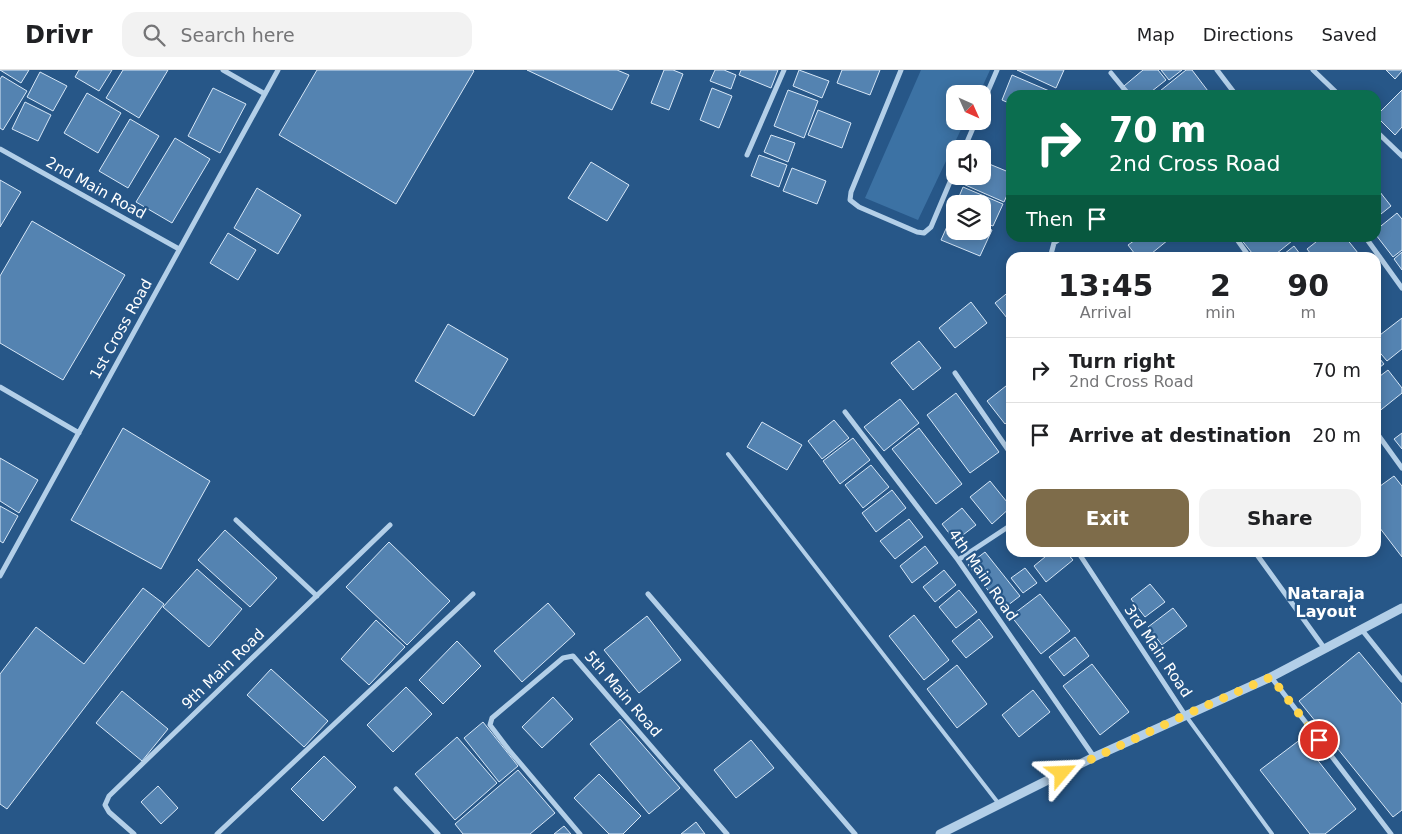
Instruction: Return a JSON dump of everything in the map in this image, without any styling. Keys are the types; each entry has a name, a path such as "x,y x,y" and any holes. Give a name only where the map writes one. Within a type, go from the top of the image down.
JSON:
{"street":[{"path":"223,70 265,94 278,70"},
{"path":"747,155 784,70"},
{"path":"901,70 851,192 850,200 859,207 917,232 924,233 931,227 949,185"},
{"path":"991,85 998,70"},
{"path":"1217,70 1232,90"},
{"path":"1313,70 1334,90"},
{"path":"1112,73 1125,90"},
{"name":"1st Cross Road","path":"0,576 265,94"},
{"path":"1381,136 1402,156"},
{"name":"2nd Main Road","path":"0,149 180,249"},
{"path":"1381,259 1402,288"},
{"path":"955,373 1006,447"},
{"path":"0,387 79,432"},
{"name":"4th Main Road","path":"845,412 958,560 1094,757"},
{"path":"1381,439 1402,468"},
{"path":"236,520 317,596"},
{"name":"9th Main Road","path":"134,834 109,812 105,805 109,796 390,525"},
{"path":"958,560 1006,529"},
{"name":"3rd Main Road","path":"1081,557 1185,715"},
{"path":"1260,557 1325,649"},
{"path":"217,834 473,594"},
{"path":"648,594 855,834"},
{"path":"940,834 1094,757 1271,677 1402,608"},
{"path":"1362,630 1402,680"},
{"name":"5th Main Road","path":"580,834 508,750 490,725 492,718 563,658 573,656 727,834"},
{"path":"1271,677 1391,834"},
{"path":"396,789 438,834"}],"lane":[{"path":"728,454 999,804"},
{"name":"3rd Main Road","path":"1185,715 1272,834"}],"shaded area":[{"path":"921,70 990,70 983,85 946,85 946,130 961,130 956,140 946,140 946,161 918,220 865,198"}],"building":[{"path":"0,70 29,70 21,83"},
{"path":"79,70 112,70 99,91 75,77"},
{"path":"123,70 168,70 139,118 106,98"},
{"path":"317,70 474,71 396,204 279,135"},
{"path":"527,70 617,70 629,75 612,110"},
{"path":"664,70 673,70 683,74 669,110 651,103"},
{"path":"715,70 724,70 736,75 731,89 710,81"},
{"path":"741,70 778,70 771,88 739,75"},
{"path":"799,70 829,81 822,98 793,86"},
{"path":"842,70 880,70 870,95 837,83"},
{"path":"1017,70 1064,70 1056,88"},
{"path":"1143,70 1158,70 1166,80 1153,90 1127,90 1124,86"},
{"path":"1161,70 1182,70 1169,80"},
{"path":"1186,70 1192,70 1207,90 1161,90"},
{"path":"1386,70 1402,70 1402,71 1395,79"},
{"path":"40,72 67,86 53,111 27,97"},
{"path":"1012,75 1047,90 1006,90"},
{"path":"2,76 27,91 3,130 0,128 0,79"},
{"path":"213,88 246,104 220,153 188,136"},
{"path":"712,88 732,96 719,128 700,120"},
{"path":"788,90 818,101 804,138 774,126"},
{"path":"1006,90 1006,102 1002,100"},
{"path":"1402,90 1402,127 1395,135 1381,121 1381,111"},
{"path":"87,93 121,113 98,153 64,133"},
{"path":"25,102 51,115 38,141 12,129"},
{"path":"818,110 851,123 842,148 808,135"},
{"path":"130,119 159,136 128,188 99,171"},
{"path":"771,135 795,143 788,162 764,152"},
{"path":"175,138 210,159 172,223 136,202"},
{"path":"759,155 787,165 779,187 751,176"},
{"path":"591,162 629,185 607,221 568,198"},
{"path":"991,165 1006,171 1006,197 1004,202 965,185 991,185"},
{"path":"792,168 826,181 817,204 783,191"},
{"path":"0,180 21,192 0,227"},
{"path":"963,187 982,195 960,195"},
{"path":"257,188 301,215 278,254 234,228"},
{"path":"1381,193 1391,206 1381,214"},
{"path":"991,199 1003,204 993,226 991,225"},
{"path":"1397,213 1402,219 1402,250 1393,257 1381,241 1381,226"},
{"path":"32,221 125,275 63,380 0,343 0,276"},
{"path":"946,229 946,240 987,240 980,256 941,240"},
{"path":"228,233 256,250 238,280 210,263"},
{"path":"1132,242 1166,242 1153,252 1133,252 1128,245"},
{"path":"1243,242 1291,242 1278,252 1251,252"},
{"path":"1316,242 1349,242 1357,252 1309,252 1307,249"},
{"path":"1294,246 1298,252 1286,252"},
{"path":"1402,252 1402,270 1394,259"},
{"path":"1006,294 1006,317 995,303"},
{"path":"971,302 987,323 955,348 939,328"},
{"path":"1402,318 1402,349 1387,361 1381,354 1381,334"},
{"path":"448,324 508,359 474,416 415,381"},
{"path":"919,341 941,368 913,390 891,363"},
{"path":"1388,370 1402,388 1402,393 1381,410 1381,375"},
{"path":"1006,386 1005,424 987,401"},
{"path":"956,393 999,452 970,473 927,415"},
{"path":"900,399 919,423 884,451 864,427"},
{"path":"834,420 849,438 822,459 808,441"},
{"path":"762,422 802,445 787,470 747,447"},
{"path":"123,428 210,481 161,569 71,520"},
{"path":"919,428 962,484 936,504 892,449"},
{"path":"1402,433 1402,449 1394,439"},
{"path":"853,438 870,460 840,484 823,461"},
{"path":"0,458 38,480 19,513 0,501"},
{"path":"871,465 889,487 863,508 845,485"},
{"path":"1394,476 1402,486 1402,557 1381,530 1381,485"},
{"path":"990,481 1006,501 1006,511 992,524 970,497"},
{"path":"892,490 906,508 876,532 862,513"},
{"path":"0,506 18,516 3,543 0,541"},
{"path":"962,508 976,525 955,541 942,524"},
{"path":"909,519 923,537 895,559 880,541"},
{"path":"225,530 277,578 250,607 198,560"},
{"path":"389,542 450,601 407,645 346,587"},
{"path":"925,546 938,563 912,583 900,566"},
{"path":"985,552 1020,596 1003,609 968,565"},
{"path":"1045,557 1070,557 1073,560 1046,582 1034,566"},
{"path":"1025,568 1037,583 1023,593 1011,578"},
{"path":"197,569 242,609 209,647 163,607"},
{"path":"944,570 956,585 935,602 923,587"},
{"path":"1150,584 1165,602 1145,617 1131,599"},
{"path":"143,588 164,604 7,809 0,804 0,674 36,627 84,664"},
{"path":"959,590 977,612 956,628 939,607"},
{"path":"1040,594 1070,631 1041,654 1011,616"},
{"path":"548,603 575,634 522,682 494,651"},
{"path":"1173,608 1187,626 1162,645 1148,627"},
{"path":"914,615 949,660 924,680 889,636"},
{"path":"647,616 681,660 639,693 604,650"},
{"path":"979,619 993,637 966,658 952,641"},
{"path":"376,620 405,647 369,685 341,659"},
{"path":"1075,637 1089,656 1064,676 1049,657"},
{"path":"457,641 481,666 443,704 419,680"},
{"path":"1359,652 1402,704 1402,810 1393,817 1299,701"},
{"path":"1092,664 1129,712 1100,735 1063,686"},
{"path":"957,665 987,704 957,728 927,689"},
{"path":"271,669 328,721 304,747 247,695"},
{"path":"406,687 432,714 393,752 367,725"},
{"path":"1033,690 1050,712 1019,737 1002,715"},
{"path":"122,691 168,729 142,761 96,723"},
{"path":"553,697 573,719 542,748 522,727"},
{"path":"620,719 680,788 649,814 590,744"},
{"path":"483,722 518,766 499,782 464,738"},
{"path":"457,737 497,783 455,820 415,774"},
{"path":"1301,739 1356,809 1325,834 1310,834 1260,770"},
{"path":"751,740 774,768 736,798 714,770"},
{"path":"324,756 356,787 323,821 291,789"},
{"path":"518,770 555,813 530,834 463,834 455,824"},
{"path":"599,774 641,816 623,834 609,834 574,798"},
{"path":"158,786 178,808 161,824 141,802"},
{"path":"696,822 705,834 681,834"},
{"path":"564,826 571,834 554,834"}],"district":[{"name":"Nataraja Layout","path":"1326,602"}],"route":[{"path":"1062,773 1271,677 1319,740"}]}
